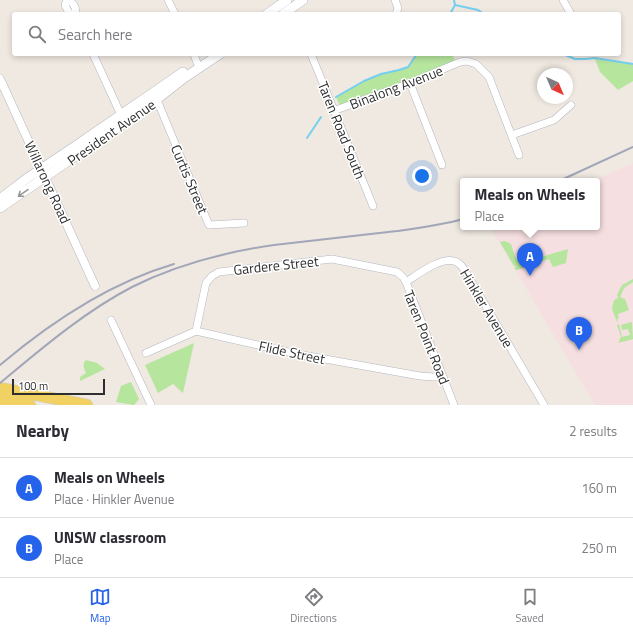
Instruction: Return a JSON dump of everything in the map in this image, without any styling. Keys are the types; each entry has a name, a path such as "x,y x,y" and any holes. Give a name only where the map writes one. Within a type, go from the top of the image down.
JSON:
{"main road":[{"path":"272,12 302,0"},
{"name":"President Avenue","path":"0,208 43,173 217,56"},
{"name":"President Avenue","path":"156,96 195,58"},
{"name":"President Avenue","path":"0,199 19,183 43,173"},
{"path":"0,388 9,399 30,405"},
{"path":"9,399 87,405"}],"street":[{"path":"68,12 65,5 68,0 73,3 76,12"},
{"path":"168,0 174,12"},
{"path":"395,0 398,8 397,12"},
{"path":"563,0 570,12"},
{"path":"94,56 123,119"},
{"name":"Taren Road South","path":"312,56 373,206"},
{"name":"Binalong Avenue","path":"333,111 410,83 460,62 468,62 476,64 489,77 512,135 518,155"},
{"name":"Willarong Road","path":"0,79 95,286"},
{"path":"410,83 442,165"},
{"name":"Curtis Street","path":"156,96 209,225 244,223"},
{"path":"512,135 554,120 571,105"},
{"name":"Gardere Street","path":"196,330 206,283 210,278 219,272 332,259 397,272"},
{"name":"Hinkler Avenue","path":"406,282 439,262 450,260 459,263 467,274 544,405"},
{"name":"Taren Point Road","path":"397,272 406,282 454,405"},
{"path":"111,320 151,405"},
{"path":"146,353 196,330"},
{"name":"Flide Street","path":"196,330 320,358 420,376 434,377 442,375"}],"shaded area":[{"path":"633,163 633,405 595,405 492,230 600,230 600,178"}],"green space":[{"path":"416,56 453,56 456,63 341,108 336,97 364,81 381,74 408,67"},
{"path":"595,59 633,64 633,81 618,90 600,72"},
{"path":"505,241 511,244 516,259 531,254 534,259 568,249 566,263 553,267 549,259 533,264 532,266 516,270 514,268 516,266 514,266 500,242"},
{"path":"633,279 633,282 624,288 620,297 625,299 629,310 618,314 619,318 617,319 617,322 612,309 614,300 618,298 617,295 622,285"},
{"path":"632,322 633,339 618,343 621,337 617,325 619,324 622,337 630,335 628,329 622,330 621,325"},
{"path":"194,343 183,393 173,384 158,393 145,365"},
{"path":"86,360 97,363 105,369 80,381 80,377 86,373 84,364"},
{"path":"131,382 139,399 134,405 116,402 121,386"}],"waterway":[{"path":"451,12 455,5 454,0"},
{"path":"455,5 481,12"},
{"path":"336,97 364,81 381,74 408,67 416,56"},
{"path":"568,56 575,59 595,58 633,64"},
{"path":"307,138 321,117"}],"railway":[{"path":"566,178 633,147"},
{"path":"0,383 80,319 132,287 166,272 201,260 237,251 274,245 405,230 439,225 460,220"},
{"path":"0,365 60,319 104,293 150,272 174,264"}],"place":[{"name":"Meals on Wheels","path":"530,276"},
{"name":"UNSW classroom","path":"579,350"}]}
